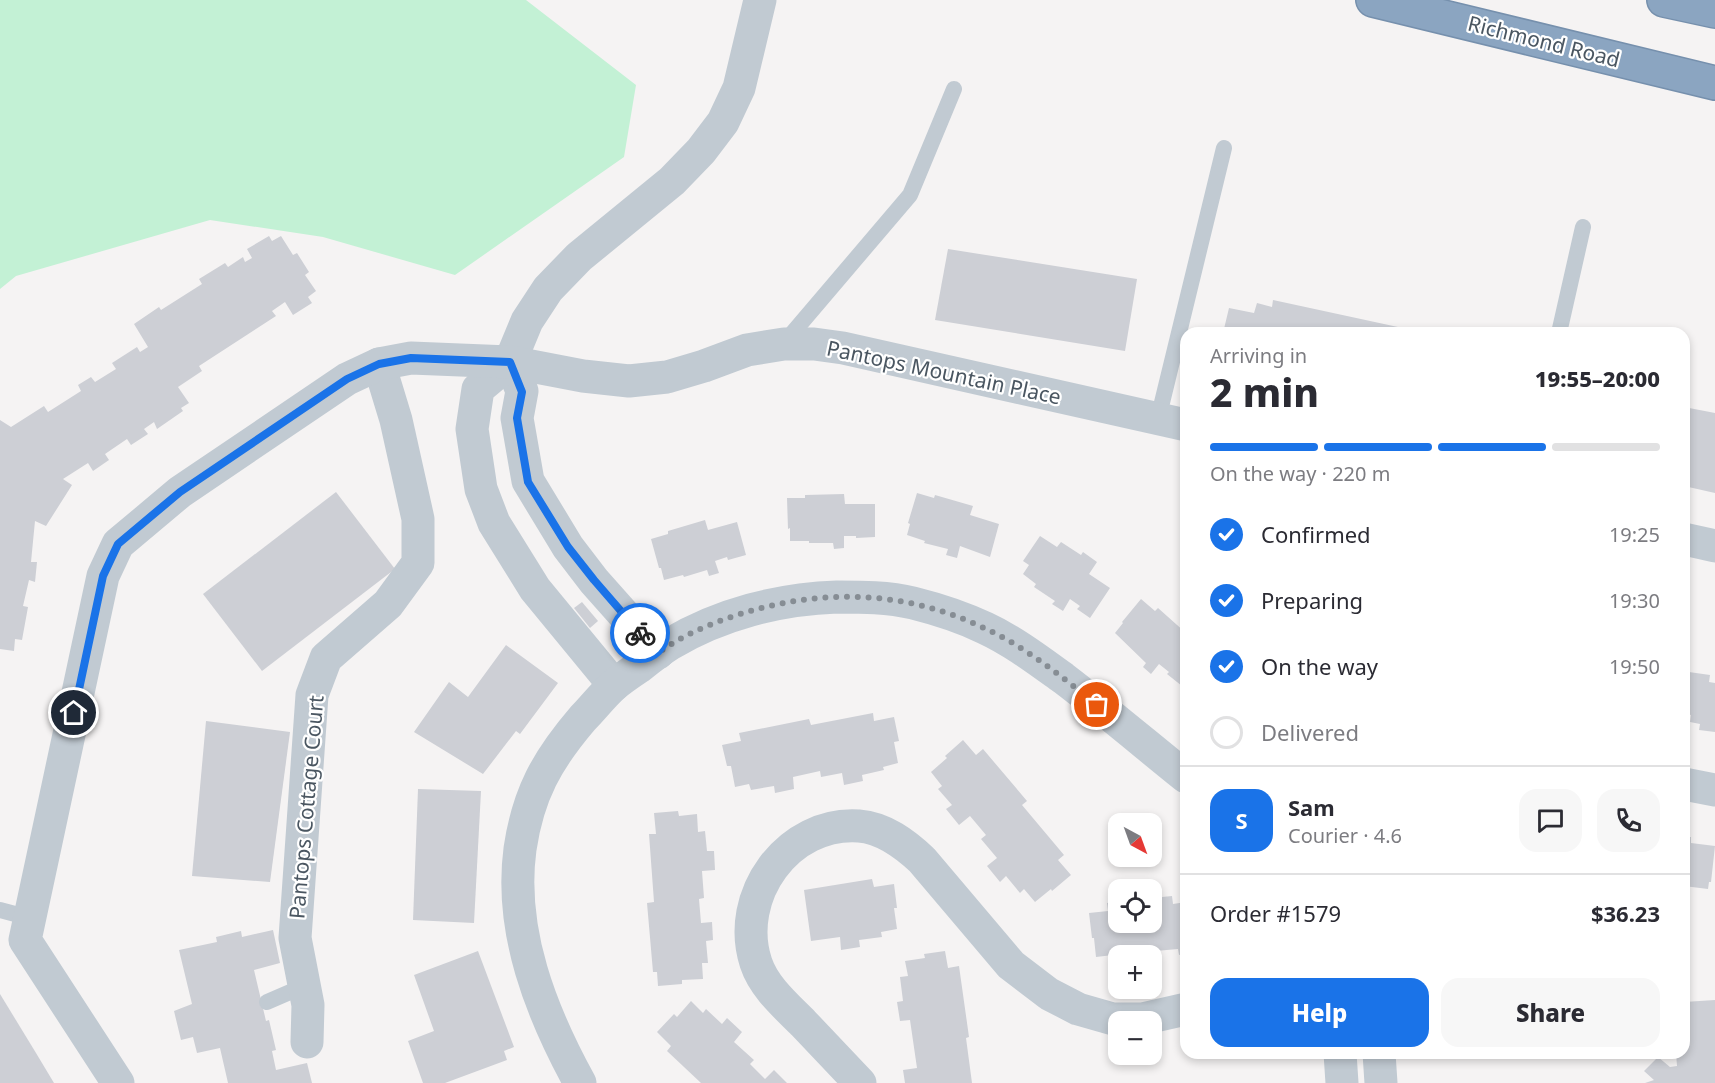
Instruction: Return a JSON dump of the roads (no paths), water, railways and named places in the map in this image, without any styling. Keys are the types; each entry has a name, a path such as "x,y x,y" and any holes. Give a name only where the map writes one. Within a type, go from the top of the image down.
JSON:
{"highway":[{"name":"Richmond Road","path":"1373,0 1715,83"},
{"path":"1664,0 1715,11"}],"street":[{"path":"614,685 536,589 494,523 481,489 472,429 478,389 510,362 527,321 548,289 579,257 672,181 701,151 723,122 739,88 760,0"},
{"name":"Pantops Mountain Place","path":"118,1083 25,940 15,914 103,576 118,544 180,492 347,379 379,364 411,358 510,362 583,376 629,381 667,377 747,350 784,344 814,344 843,348 1172,422"},
{"path":"510,362 522,392 517,418 528,482 568,547 658,653"},
{"name":"Pantops Cottage Court","path":"307,1042 308,1005 295,938 312,695 326,658 388,604 418,563 418,519 396,420 379,364"},
{"path":"1690,540 1715,546"},
{"path":"580,1083 562,1050 537,988 522,934 517,894 520,849 530,805 542,775 561,743 614,685 670,644 709,625 762,607 809,598 865,597 909,602 935,609 984,628 1022,649 1079,691 1180,772"},
{"path":"1690,785 1715,790"},
{"path":"860,1083 769,988 756,964 750,938 751,916 759,889 773,865 793,845 812,834 835,826 861,826 885,833 908,847 922,860 1011,966 1049,994 1078,1010 1113,1019 1142,1019 1180,1010"},
{"path":"1340,1059 1342,1083"},
{"path":"1379,1059 1381,1083"}],"lane":[{"path":"784,344 910,195 954,90"},
{"path":"1190,327 1224,148"},
{"path":"1559,327 1583,227"},
{"path":"1172,422 1180,380"},
{"path":"267,1002 304,986"}]}
